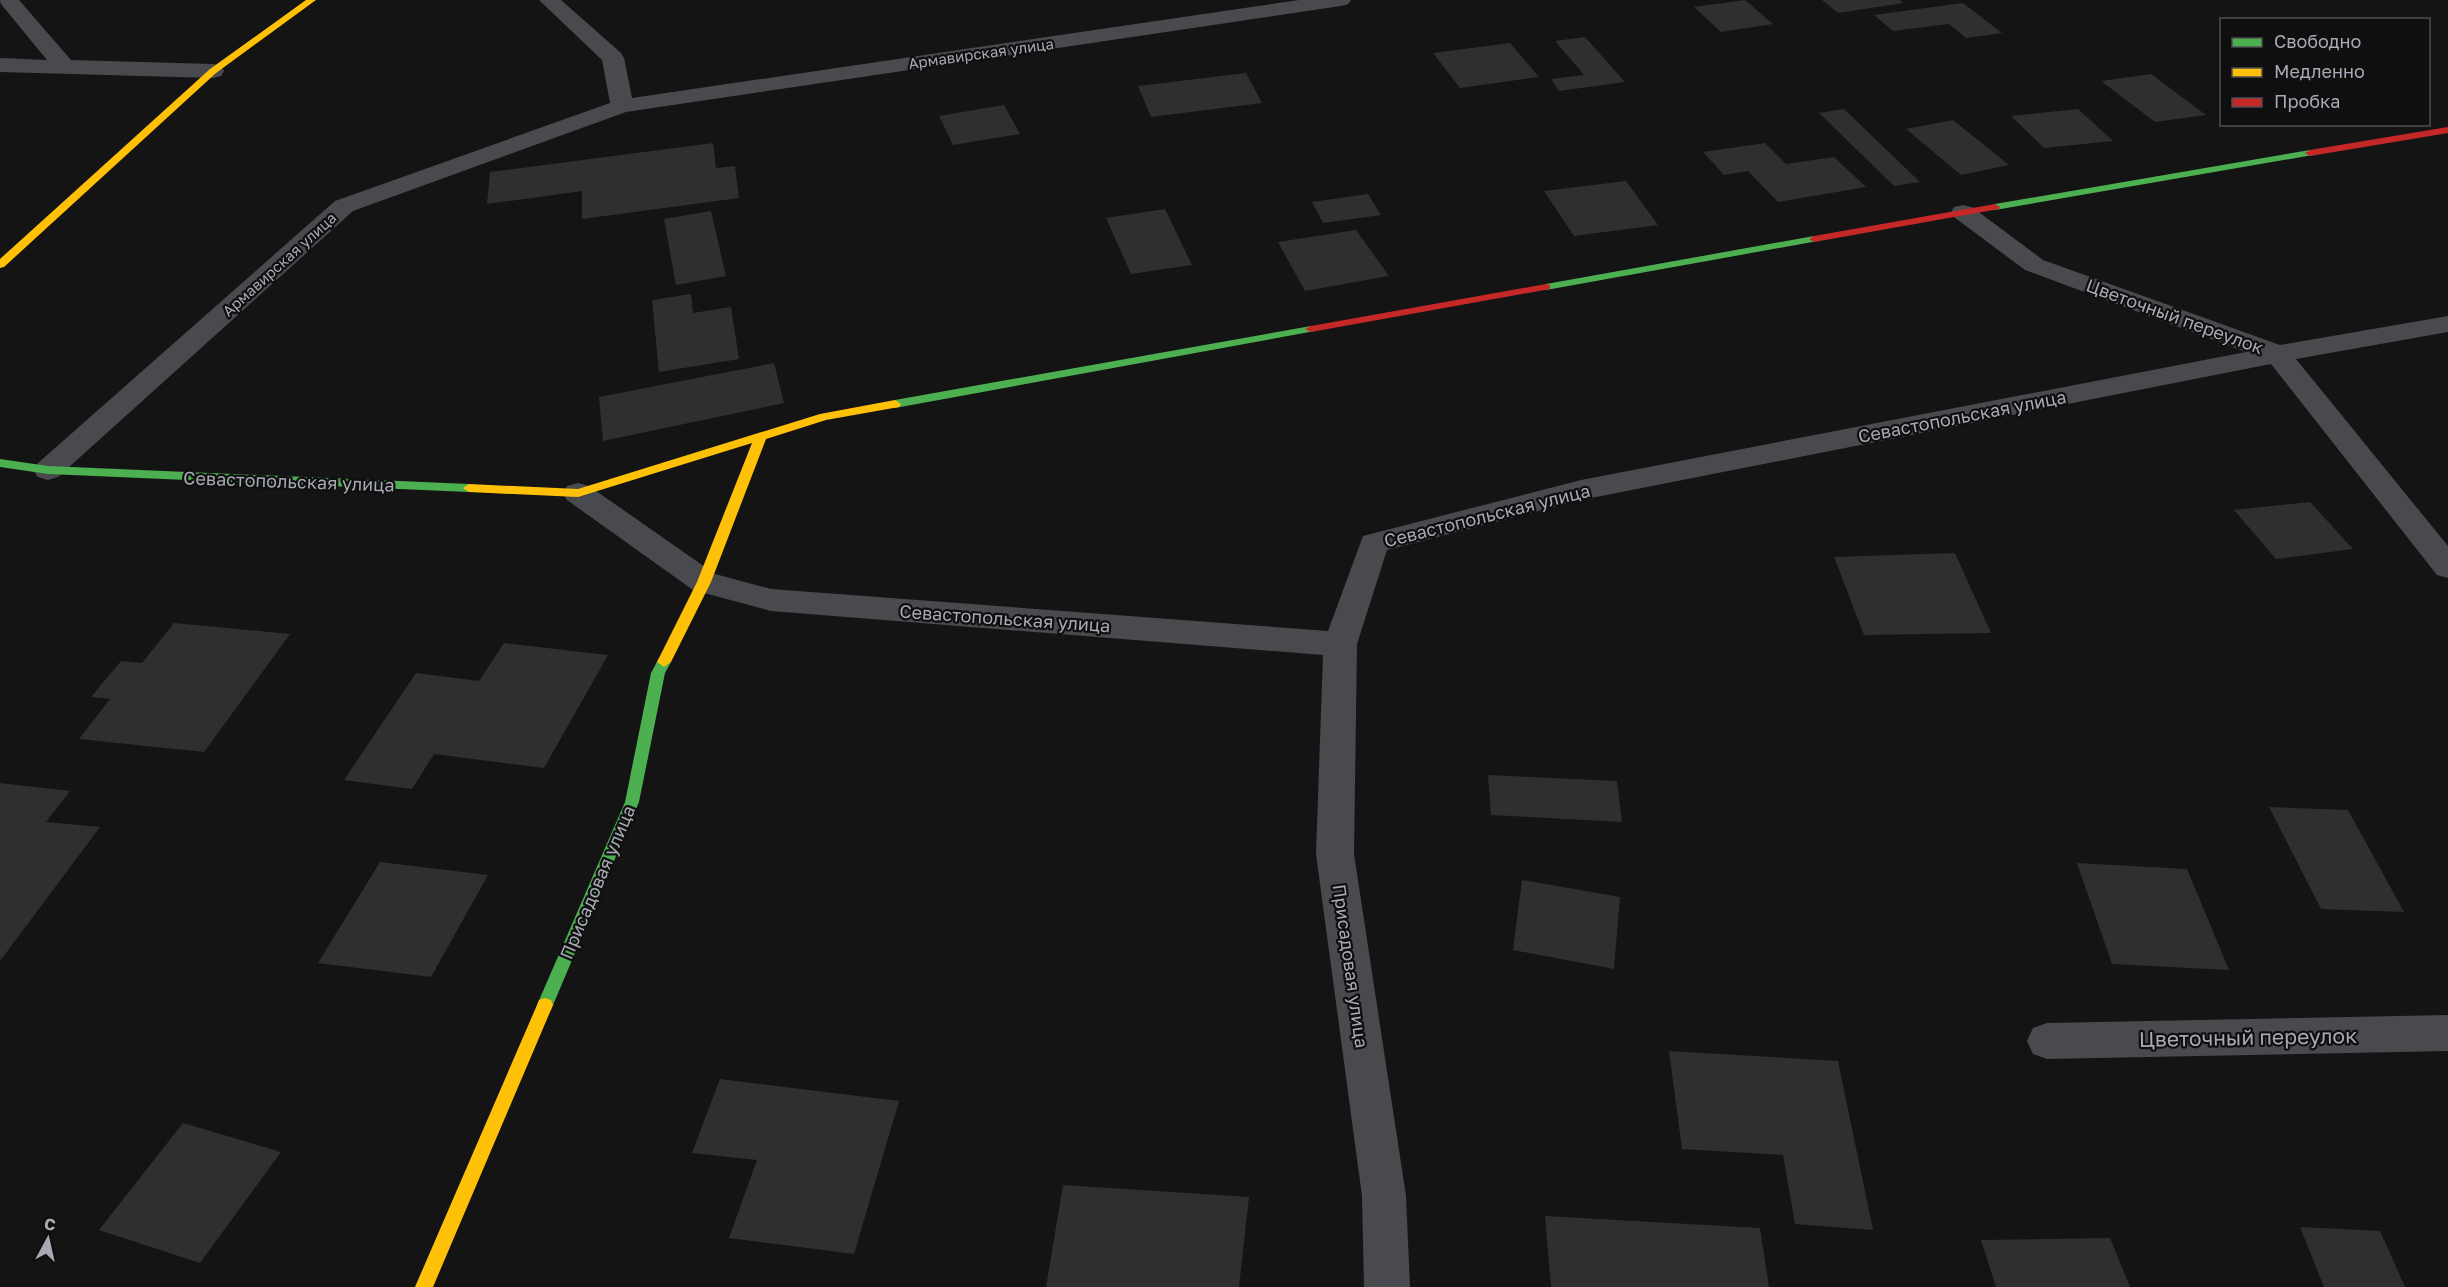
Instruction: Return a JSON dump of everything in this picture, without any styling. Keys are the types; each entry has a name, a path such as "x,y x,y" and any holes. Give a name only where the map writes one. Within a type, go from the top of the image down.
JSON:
{"street":[{"path":"8,0 65,68"},
{"path":"0,265 213,71 312,0"},
{"path":"549,0 613,58 622,106"},
{"name":"Армавирская улица","path":"48,470 344,206 622,106 1341,0"},
{"path":"0,64 65,68 213,71"},
{"name":"Севастопольская улица","path":"0,463 48,470 578,493 836,414 1963,212 2448,130"},
{"name":"Цветочный переулок","path":"1963,212 2034,265 2278,354 2448,567"},
{"name":"Севастопольская улица","path":"578,493 704,582 771,600 1340,644 1374,543 1581,490 2278,354 2448,324"},
{"name":"Присадовая улица","path":"424,1287 632,802 658,673 704,582 761,436"},
{"name":"Присадовая улица","path":"1340,644 1335,854 1384,1196 1387,1287"},
{"name":"Цветочный переулок","path":"2048,1041 2448,1033"}],"building":[{"path":"1745,0 1773,24 1721,32 1694,7"},
{"path":"1822,0 1900,0 1903,3 1838,13"},
{"path":"1963,3 2002,33 1966,38 1949,24 1893,31 1874,15"},
{"path":"1585,37 1625,82 1559,91 1551,79 1584,75 1555,41"},
{"path":"1510,43 1539,77 1460,88 1433,53"},
{"path":"1246,73 1262,103 1151,117 1138,86"},
{"path":"2151,74 2206,115 2155,122 2101,81"},
{"path":"1004,105 1020,134 953,145 939,116"},
{"path":"1844,109 1920,182 1894,186 1819,113"},
{"path":"2078,109 2113,141 2044,148 2011,116"},
{"path":"1953,120 2009,165 1961,175 1906,129"},
{"path":"713,143 716,168 735,166 739,198 582,219 582,191 487,204 490,172"},
{"path":"1765,143 1786,164 1834,157 1866,187 1778,202 1748,171 1724,175 1703,152"},
{"path":"1626,181 1658,225 1574,236 1544,191"},
{"path":"1368,194 1381,215 1323,223 1312,202"},
{"path":"1165,209 1192,265 1131,274 1106,218"},
{"path":"711,211 726,276 676,285 664,219"},
{"path":"1356,230 1389,276 1305,291 1278,242"},
{"path":"691,294 693,313 731,307 739,359 659,372 652,300"},
{"path":"774,363 784,403 603,441 599,397"},
{"path":"2310,502 2353,549 2276,559 2234,510"},
{"path":"1955,553 1991,633 1864,635 1834,557"},
{"path":"174,623 290,634 204,752 79,739 110,699 91,697 121,661 142,663"},
{"path":"504,643 608,655 544,768 434,754 412,789 344,780 416,673 479,681"},
{"path":"1488,775 1617,781 1622,822 1491,815"},
{"path":"0,783 70,791 46,822 100,827 0,961"},
{"path":"2269,807 2348,810 2404,912 2321,909"},
{"path":"380,862 488,875 431,977 318,963"},
{"path":"2077,863 2187,869 2229,970 2112,964"},
{"path":"1522,880 1620,897 1614,969 1513,950"},
{"path":"1669,1051 1838,1061 1873,1230 1795,1224 1783,1155 1682,1149"},
{"path":"720,1079 899,1101 854,1254 729,1238 757,1160 692,1153"},
{"path":"183,1123 281,1152 200,1263 99,1230"},
{"path":"1063,1185 1249,1197 1239,1287 1046,1287"},
{"path":"1545,1216 1760,1228 1769,1287 1551,1287"},
{"path":"2300,1227 2380,1231 2405,1287 2324,1287"},
{"path":"2110,1238 2130,1287 1996,1287 1981,1240"}],"traffic: fast":[{"path":"1995,207 2310,153"},
{"path":"1546,287 1814,239"},
{"path":"895,404 1311,329"},
{"path":"0,463 48,470 469,488"},
{"path":"545,1005 632,802 658,673 664,662"}],"traffic: slow":[{"path":"0,265 213,71 312,0"},
{"path":"469,488 578,493 824,417 895,404"},
{"path":"664,662 704,582 761,436"},
{"path":"424,1287 545,1005"}],"traffic: jam":[{"path":"2310,153 2448,130"},
{"path":"1814,239 1995,207"},
{"path":"1311,329 1546,287"}]}
